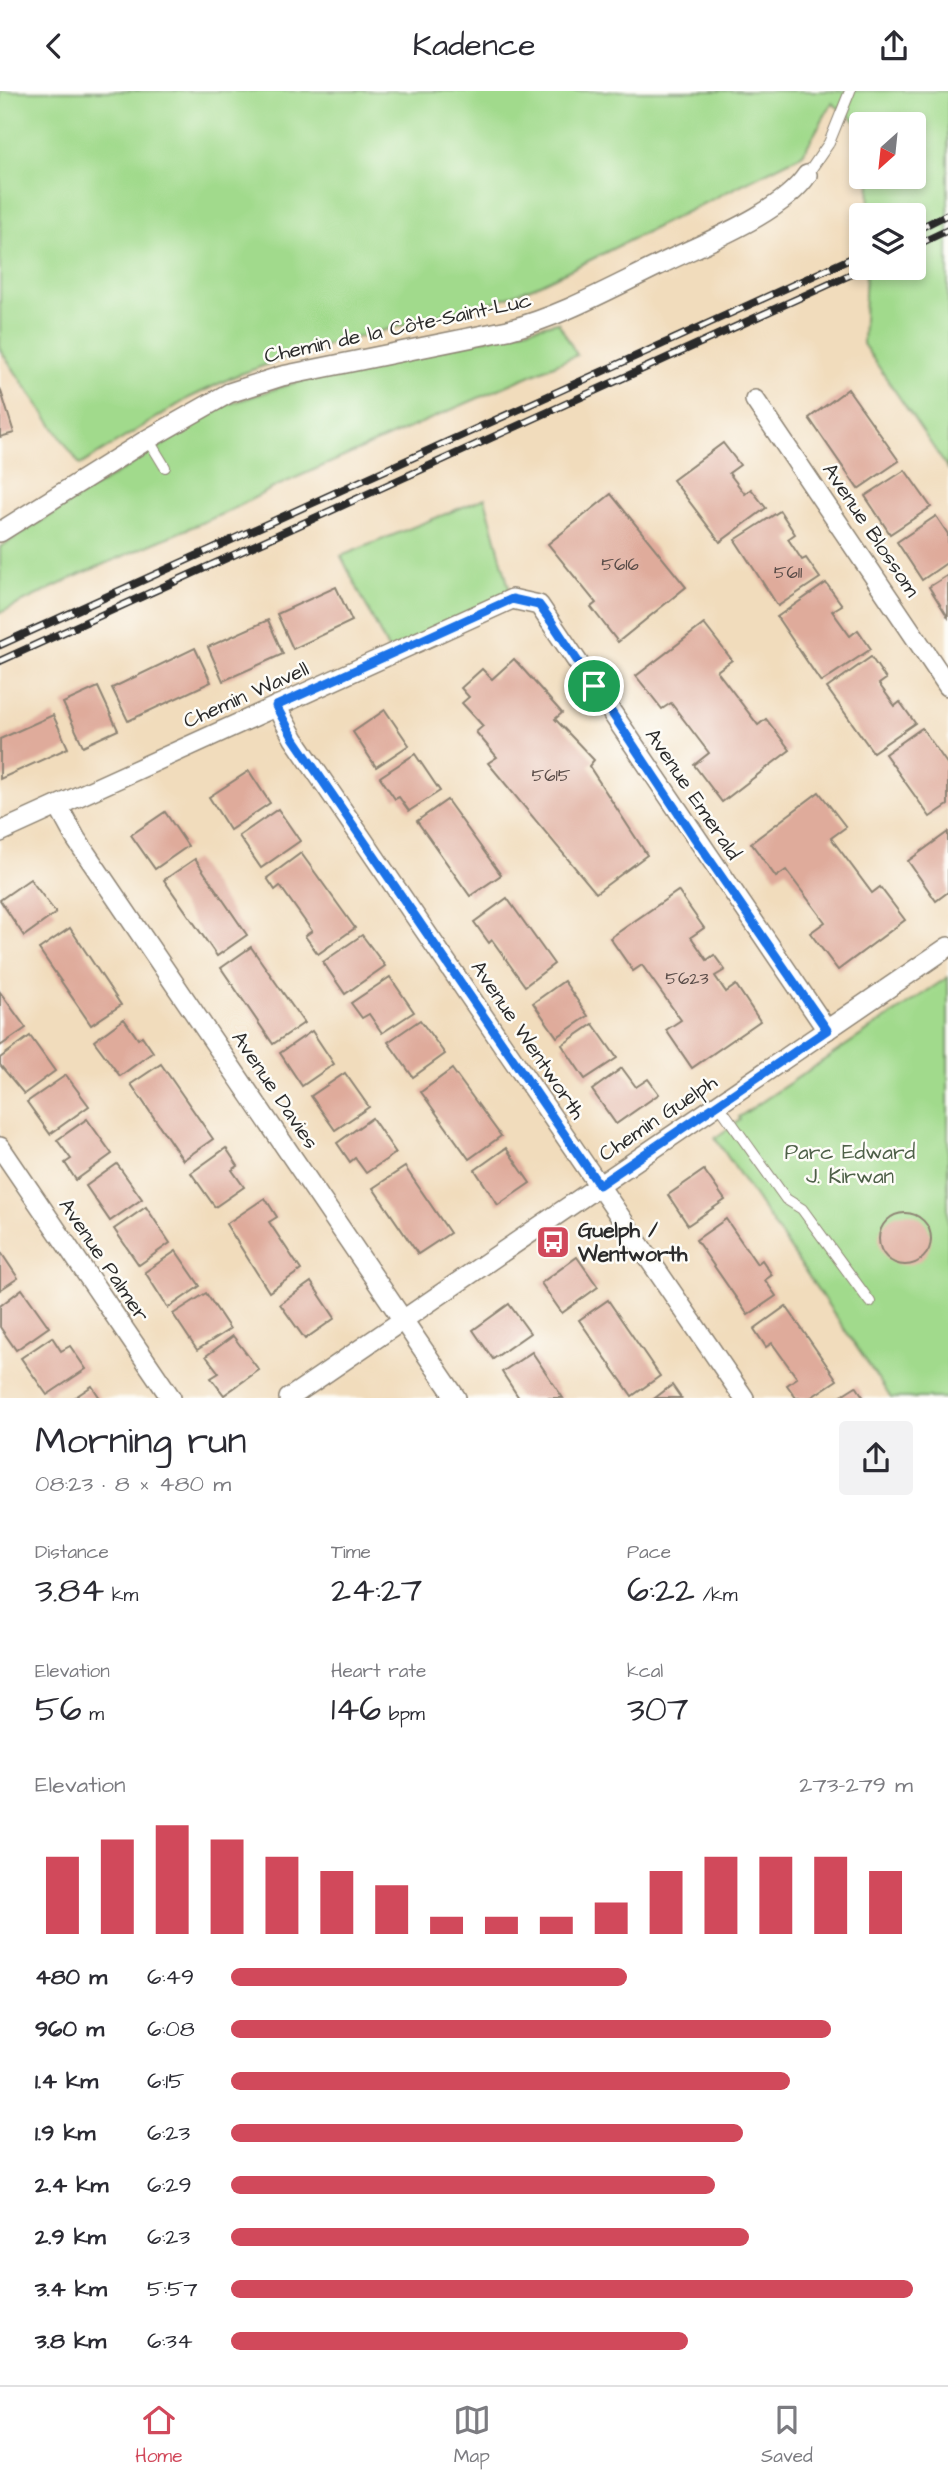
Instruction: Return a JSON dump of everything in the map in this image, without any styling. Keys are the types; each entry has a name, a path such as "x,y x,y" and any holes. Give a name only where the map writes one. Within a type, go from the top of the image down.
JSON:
{"street":[{"name":"Chemin de la Côte-Saint-Luc","path":"0,532 148,439 221,397 262,381 508,330 545,319 734,228 782,201 807,175"},
{"name":"Avenue Blossom","path":"755,400 948,686"},
{"name":"Chemin Wavell","path":"0,832 512,599"},
{"name":"Avenue Emerald","path":"512,599 539,605 553,624 696,840 827,1030"},
{"name":"Avenue Wentworth","path":"276,706 294,739 744,1398"},
{"name":"Avenue Davies","path":"58,806 76,839 456,1398"},
{"name":"Chemin Guelph","path":"289,1398 948,947"},
{"name":"Avenue Palmer","path":"0,1147 171,1398"}],"lane":[{"path":"807,175 829,143 850,91"},
{"path":"148,439 165,467"},
{"path":"718,1104 786,1199 802,1209 870,1301"}],"green space":[{"path":"0,91 948,91 948,469 863,344 866,280 926,280 926,203 869,203 870,189 926,189 926,112 849,112 849,116 832,103 803,154 584,263 497,301 305,351 235,376 189,398 80,465 0,350"},
{"path":"558,322 577,355 277,486 227,512 81,574 0,613 0,547 226,405 290,384"},
{"path":"485,498 512,599 391,655 341,556"},
{"name":"Parc Edward J. Kirwan","path":"948,977 948,1398 891,1398 715,1138 740,1120 739,1117"}],"building":[{"path":"0,388 14,433 0,437"},
{"path":"848,389 899,461 858,489 809,418"},
{"path":"723,443 740,465 729,473 745,494 751,489 766,508 720,542 673,480"},
{"path":"905,470 931,507 890,534 865,496"},
{"path":"611,494 686,587 618,642 591,607 596,603 548,544"},
{"path":"780,511 795,534 788,539 802,560 806,558 820,578 778,606 735,540"},
{"path":"936,516 948,534 948,562 922,580 897,542"},
{"path":"948,575 948,617 929,587"},
{"path":"826,583 842,605 832,611 850,636 858,630 871,649 821,682 777,617"},
{"path":"336,587 352,621 293,649 277,614"},
{"path":"268,620 283,654 223,681 208,647"},
{"path":"704,624 732,660 717,671 758,725 766,719 790,750 722,802 694,765 709,753 671,703 662,709 636,676"},
{"path":"195,648 211,682 128,721 112,688"},
{"path":"871,657 886,679 879,684 895,706 900,702 915,723 873,752 827,688"},
{"path":"514,659 562,713 555,719 594,760 589,766 647,855 596,893 488,763 497,757 476,732 483,726 462,703 469,697 461,688 482,669 492,679"},
{"path":"98,687 118,730 83,746 63,703"},
{"path":"385,710 409,745 376,767 353,732"},
{"path":"53,715 68,748 0,779 0,739"},
{"path":"922,728 948,765 948,805 930,817 885,754"},
{"path":"415,754 440,791 409,811 399,797 395,799 380,777"},
{"path":"249,771 270,803 230,830 209,797"},
{"path":"819,792 846,827 831,838 872,893 880,887 905,920 838,970 810,933 825,922 786,870 776,877 751,843"},
{"path":"447,800 501,875 470,896 417,821"},
{"path":"278,809 300,841 261,868 239,836"},
{"path":"165,812 188,846 155,869 131,835"},
{"path":"948,832 948,892 936,901 908,861"},
{"path":"301,853 355,928 318,954 305,936 312,931 280,886 275,890 267,878"},
{"path":"195,859 247,935 217,956 164,880"},
{"path":"30,879 56,913 24,936 0,900"},
{"path":"678,891 704,928 691,937 707,960 714,955 725,970 715,976 726,992 736,985 760,1021 692,1068 666,1030 681,1020 642,965 633,971 610,938"},
{"path":"507,898 554,964 525,986 492,940 489,943 474,922"},
{"path":"70,928 121,1005 91,1025 39,949"},
{"path":"362,935 385,966 345,994 323,962"},
{"path":"251,947 304,1023 273,1044 221,968"},
{"path":"390,977 414,1012 382,1033 369,1014 362,1018 351,1003"},
{"path":"564,981 588,1016 557,1037 533,1003"},
{"path":"0,992 26,1028 0,1046"},
{"path":"124,1019 138,1039 142,1036 153,1052 120,1076 94,1041"},
{"path":"420,1020 445,1054 413,1077 388,1042"},
{"path":"593,1024 617,1058 585,1079 562,1045"},
{"path":"312,1031 334,1064 302,1086 280,1053"},
{"path":"30,1036 55,1071 24,1094 0,1065 0,1058"},
{"path":"161,1064 213,1139 183,1160 131,1084"},
{"path":"622,1068 636,1087 648,1079 659,1094 616,1124 592,1090"},
{"path":"452,1069 501,1136 469,1159 421,1092"},
{"path":"345,1073 369,1107 335,1130 311,1096"},
{"path":"66,1075 89,1106 50,1134 27,1102"},
{"path":"372,1118 396,1153 366,1173 355,1158 350,1162 337,1143"},
{"path":"87,1119 112,1154 76,1180 65,1163 71,1159 57,1140"},
{"path":"226,1148 238,1166 232,1170 244,1187 215,1207 191,1173"},
{"path":"506,1148 530,1183 498,1205 475,1170"},
{"path":"117,1164 142,1199 110,1221 86,1186"},
{"path":"405,1167 450,1233 418,1254 373,1188"},
{"path":"704,1170 725,1200 688,1225 668,1195"},
{"path":"265,1198 277,1217 269,1222 301,1270 269,1292 226,1224"},
{"path":"146,1207 170,1243 139,1265 114,1229"},
{"path":"905,1213 924,1220 931,1239 924,1258 905,1265 886,1258 879,1239 886,1220"},
{"path":"726,1219 757,1264 762,1260 772,1275 765,1280 776,1296 748,1315 696,1240"},
{"path":"0,1251 18,1278 0,1290"},
{"path":"176,1251 200,1286 168,1308 145,1272"},
{"path":"577,1257 598,1287 562,1313 541,1283"},
{"path":"311,1282 335,1318 305,1339 280,1304"},
{"path":"22,1289 49,1327 16,1350 0,1327 0,1306"},
{"path":"206,1293 230,1329 197,1350 173,1314"},
{"path":"608,1300 660,1376 632,1396 579,1320"},
{"path":"509,1304 530,1333 493,1359 473,1330"},
{"path":"786,1306 837,1380 810,1398 796,1398 787,1385 797,1378 772,1343 766,1347 754,1329"},
{"path":"233,1336 259,1370 224,1395 211,1378 219,1373 206,1356"},
{"path":"52,1337 61,1351 70,1346 86,1369 47,1395 21,1358"},
{"path":"532,1352 563,1398 519,1398 502,1372"},
{"path":"672,1385 681,1398 655,1398"},
{"path":"92,1386 100,1398 74,1398"},
{"path":"856,1386 864,1398 837,1398"}],"railway":[{"path":"926,225 948,214"},
{"path":"926,240 948,230"},
{"path":"0,645 849,259"},
{"path":"0,661 849,275"}],"place":[{"name":"Guelph / Wentworth","path":"553,1242"}],"route":[{"path":"512,599 539,605 594,686 827,1030 599,1185 294,739 276,706 512,599"}]}
